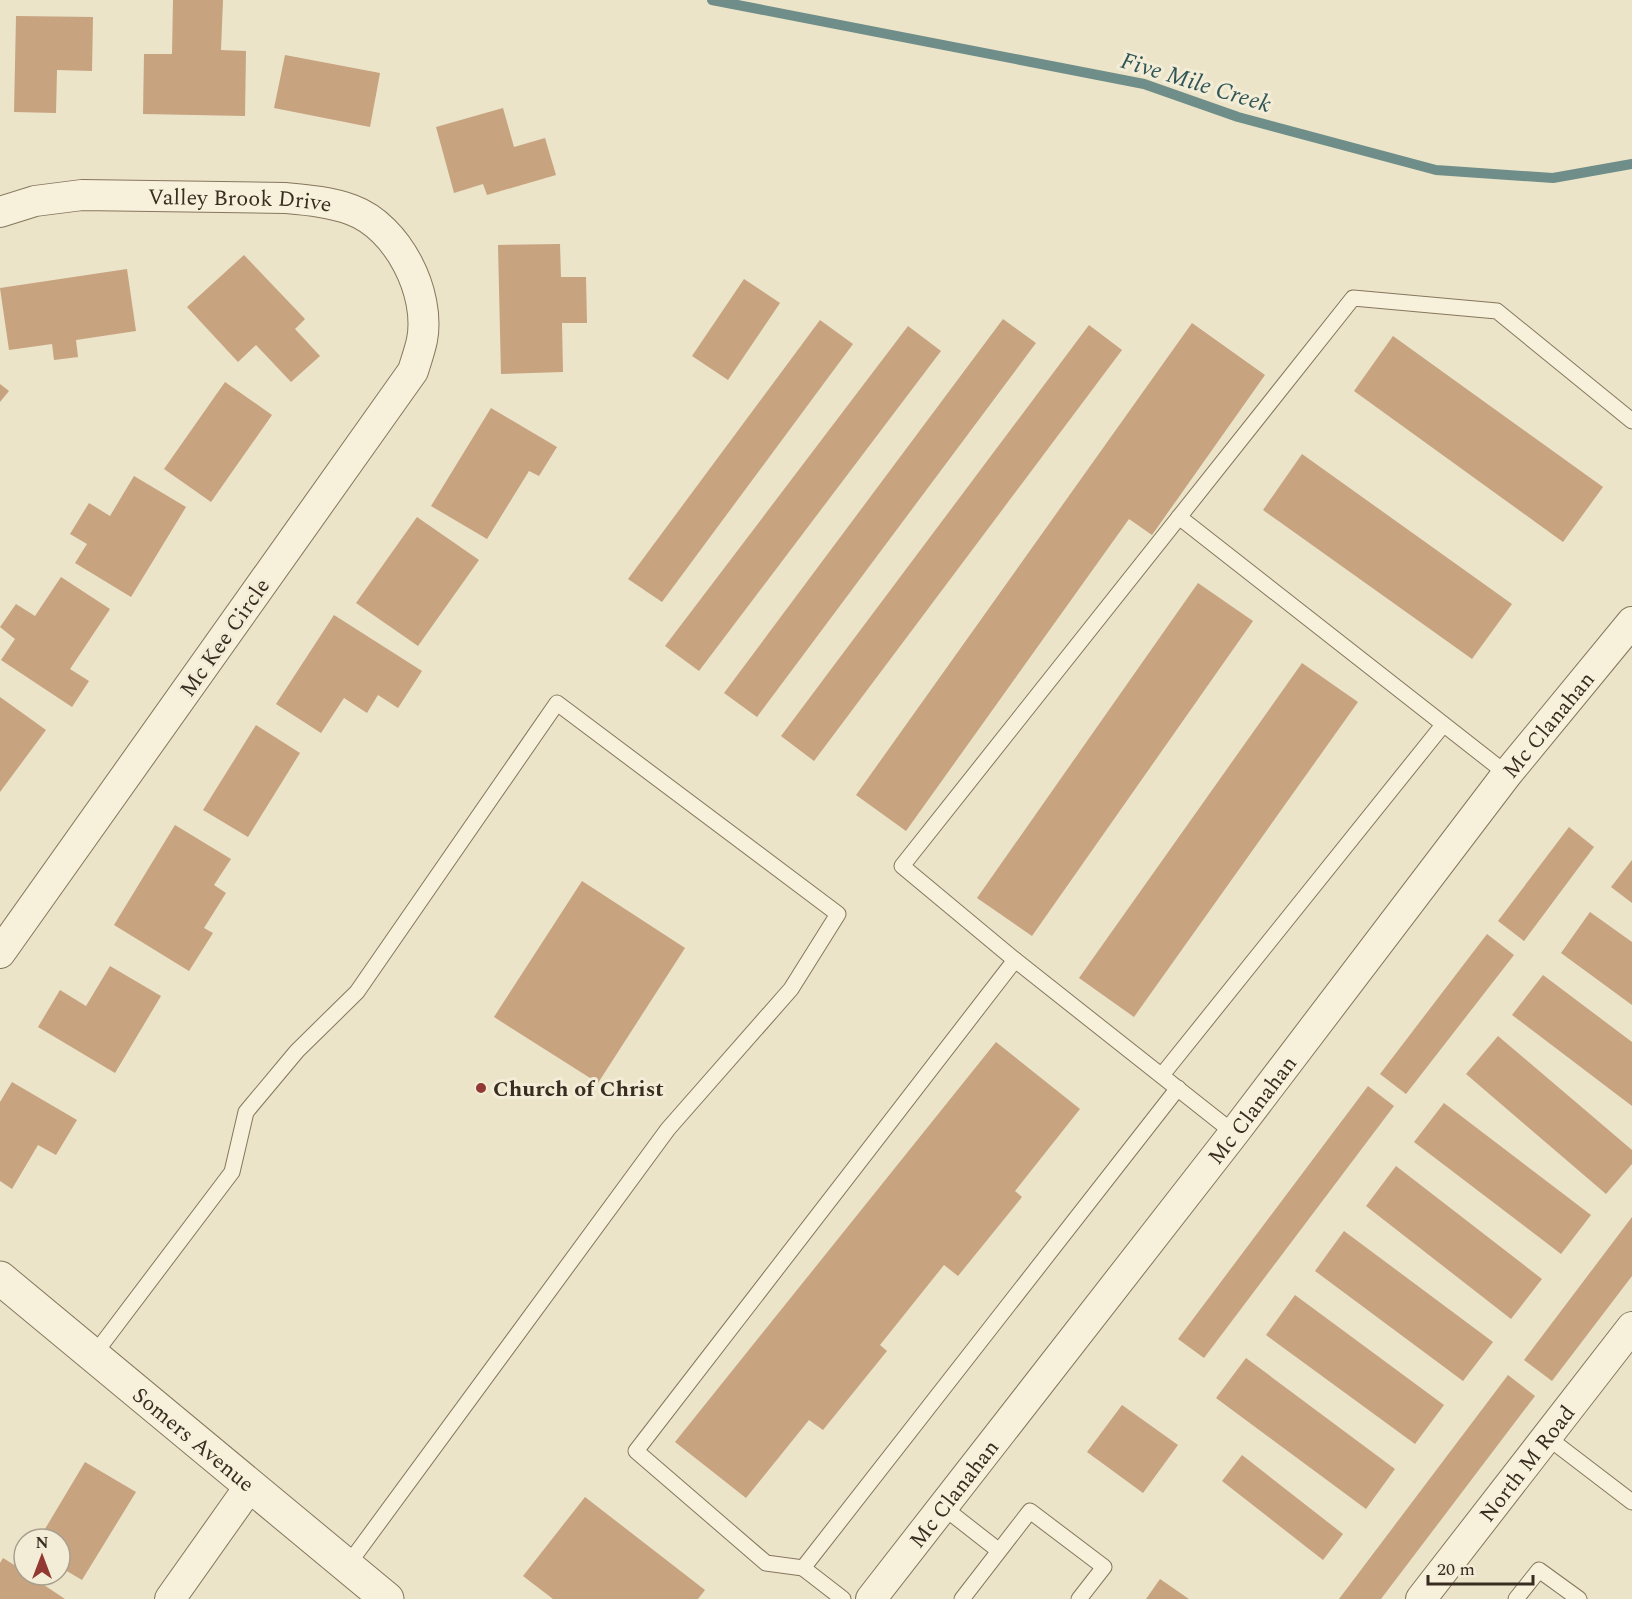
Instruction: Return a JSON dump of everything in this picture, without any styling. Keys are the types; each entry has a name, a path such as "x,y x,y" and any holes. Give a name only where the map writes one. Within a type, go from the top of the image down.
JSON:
{"street":[{"name":"Valley Brook Drive","path":"0,212 35,201 82,195 316,201 354,211 392,239 413,273 421,299 421,311"},
{"name":"Mc Kee Circle","path":"0,953 413,371 423,338 421,311"},
{"name":"Mc Clanahan","path":"871,1599 1234,1132 1507,774 1632,622"},
{"name":"Somers Avenue","path":"0,1278 387,1599"},
{"name":"North M Road","path":"1421,1599 1632,1327"},
{"path":"170,1599 250,1486"}],"lane":[{"path":"1234,1132 1015,960 902,866 1353,298 1497,311 1632,421"},
{"path":"1179,517 1507,774"},
{"path":"93,1356 232,1172 246,1112 297,1051 357,992 557,703 838,914 791,989 668,1129 347,1566"},
{"path":"1162,1075 1443,724"},
{"path":"843,1599 803,1568 766,1563 636,1451 1015,960"},
{"path":"803,1568 1178,1088"},
{"path":"1547,1437 1632,1502"},
{"path":"943,1507 998,1550"},
{"path":"962,1599 1030,1511 1104,1568 1079,1599"},
{"path":"1516,1599 1539,1570 1579,1599"}],"building":[{"path":"173,0 223,0 221,50 246,51 245,116 143,114 144,54 172,54"},
{"path":"16,16 93,17 92,71 57,70 56,113 14,112"},
{"path":"285,55 380,73 370,127 274,108"},
{"path":"503,108 514,147 545,138 556,175 487,195 483,184 454,193 436,127"},
{"path":"560,244 561,277 586,277 587,323 562,323 563,372 501,374 498,245"},
{"path":"244,255 305,319 295,329 320,356 291,382 256,345 238,362 187,307"},
{"path":"127,269 136,331 76,340 78,357 54,360 52,344 9,350 0,288"},
{"path":"744,279 780,303 728,380 692,356"},
{"path":"1003,319 1036,343 757,717 724,693"},
{"path":"820,320 853,344 662,602 628,579"},
{"path":"1192,323 1265,375 1152,535 1129,519 906,831 856,795"},
{"path":"1089,325 1122,350 814,761 781,736"},
{"path":"908,326 941,351 699,671 665,646"},
{"path":"1393,336 1603,487 1563,542 1354,391"},
{"path":"225,382 272,415 211,502 164,469"},
{"path":"0,384 9,391 0,402"},
{"path":"491,408 557,447 539,476 529,471 487,539 431,506"},
{"path":"1302,454 1512,604 1472,659 1263,510"},
{"path":"134,476 186,507 131,597 75,563 87,544 70,534 89,503 110,516"},
{"path":"417,517 479,560 418,646 356,603"},
{"path":"61,577 110,609 70,669 89,681 72,707 1,660 15,639 0,627 16,604 35,616"},
{"path":"1198,583 1253,621 1032,936 977,898"},
{"path":"334,615 422,671 398,708 378,695 367,713 344,698 321,733 276,704"},
{"path":"1302,663 1358,702 1134,1017 1079,978"},
{"path":"0,697 46,730 0,792"},
{"path":"256,725 300,753 248,837 203,810"},
{"path":"175,825 231,859 214,885 226,893 204,928 213,933 189,971 114,925"},
{"path":"1569,827 1594,847 1524,941 1498,921"},
{"path":"1632,860 1632,903 1611,887"},
{"path":"582,881 685,948 598,1083 494,1017"},
{"path":"1590,912 1632,942 1632,1005 1561,953"},
{"path":"1487,934 1514,955 1406,1094 1380,1074"},
{"path":"110,966 161,996 115,1073 38,1027 60,990 86,1006"},
{"path":"1543,975 1632,1042 1632,1106 1512,1015"},
{"path":"1498,1036 1632,1150 1632,1164 1606,1194 1466,1074"},
{"path":"996,1042 1080,1109 1015,1191 1022,1197 958,1276 944,1265 880,1345 887,1351 823,1430 809,1420 746,1498 675,1442"},
{"path":"12,1082 77,1120 56,1155 38,1145 12,1189 0,1181 0,1102"},
{"path":"1368,1086 1394,1106 1204,1358 1178,1339"},
{"path":"1444,1103 1591,1215 1561,1254 1414,1142"},
{"path":"1396,1166 1542,1279 1511,1319 1366,1206"},
{"path":"1632,1217 1632,1276 1552,1381 1524,1360"},
{"path":"1344,1231 1493,1342 1463,1381 1315,1271"},
{"path":"1295,1295 1444,1405 1415,1444 1266,1335"},
{"path":"1246,1358 1395,1469 1366,1509 1216,1398"},
{"path":"1508,1375 1535,1396 1381,1599 1339,1599"},
{"path":"1122,1405 1178,1445 1143,1493 1087,1452"},
{"path":"1242,1455 1343,1534 1323,1560 1222,1481"},
{"path":"85,1462 136,1492 82,1580 72,1574 72,1527 46,1527"},
{"path":"585,1497 705,1590 698,1599 553,1599 523,1576"},
{"path":"3,1558 12,1564 12,1587 47,1587 65,1599 0,1599 0,1563"},
{"path":"1160,1579 1189,1599 1146,1599"}],"waterway":[{"name":"Five Mile Creek","path":"712,0 1144,84 1238,117 1436,170 1553,178 1632,164"}],"place":[{"name":"Church of Christ","path":"481,1088"}]}
